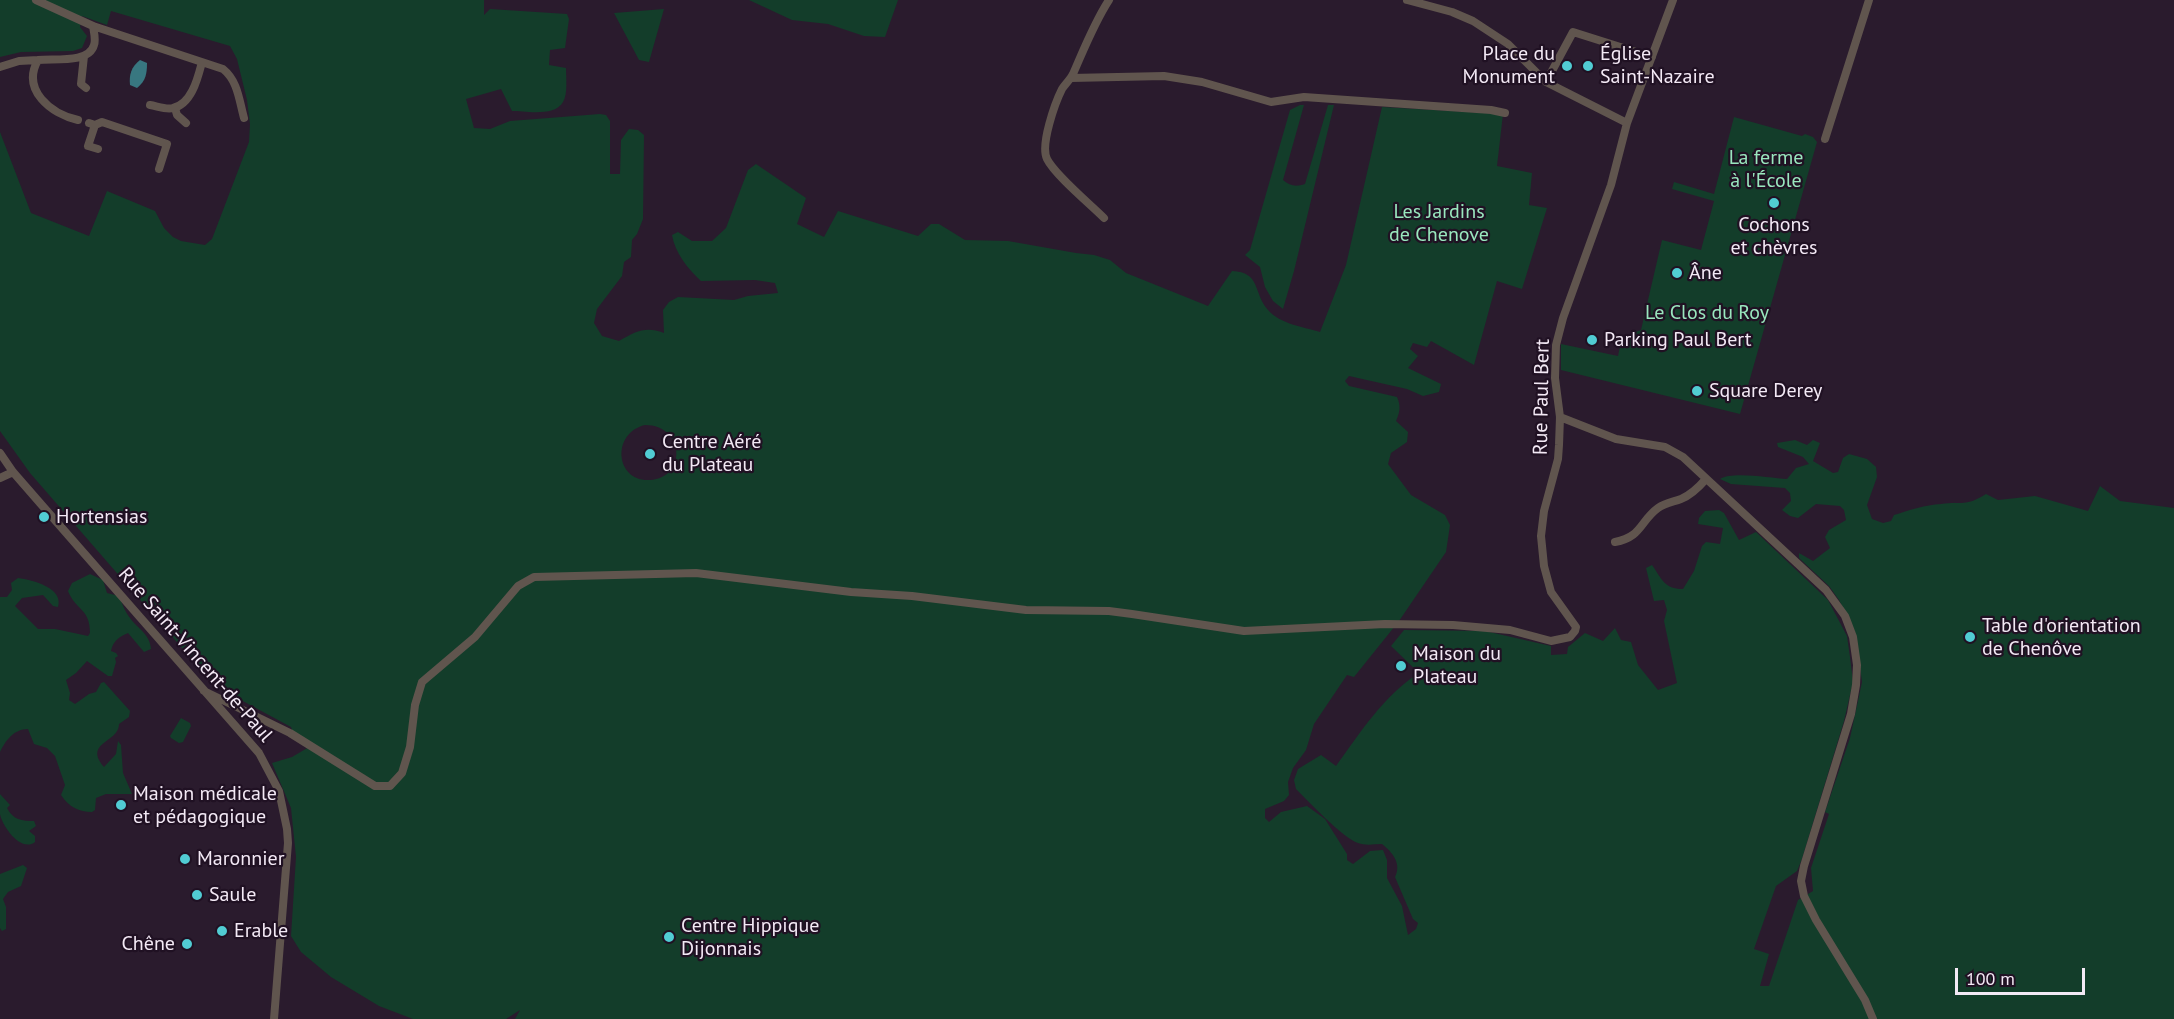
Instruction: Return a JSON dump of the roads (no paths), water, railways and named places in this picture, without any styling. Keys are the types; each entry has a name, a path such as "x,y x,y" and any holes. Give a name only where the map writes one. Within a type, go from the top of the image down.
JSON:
{"street":[{"path":"36,0 93,26 223,69 230,74 235,83 244,118"},
{"path":"1104,218 1054,168 1046,158 1044,147 1063,88 1071,78 1097,18 1108,0"},
{"path":"1407,0 1452,12 1473,21 1508,44 1546,82 1627,123"},
{"path":"1444,0 1452,12"},
{"name":"Rue Paul Bert","path":"204,691 290,733 375,786 386,788 402,773 410,747 415,705 422,682 475,637 518,586 534,577 696,573 1026,610 1109,611 1244,631 1400,624 1493,627 1551,641 1565,639 1576,629 1551,592 1541,536 1558,459 1560,417 1555,378 1556,345 1566,308 1611,185 1627,123 1673,0"},
{"path":"1825,139 1869,0"},
{"path":"0,67 19,61 84,56 93,48 93,26"},
{"path":"1546,82 1573,32 1652,57"},
{"path":"84,56 81,84 86,88"},
{"path":"38,60 31,76 34,89 48,106 65,117 78,120"},
{"path":"150,105 175,108 191,93 202,62"},
{"path":"1071,78 1164,76 1202,82 1271,102 1304,97 1491,110 1505,113"},
{"path":"175,108 177,115 186,123"},
{"path":"98,149 88,146 92,124 104,123 167,144 159,169"},
{"path":"1560,417 1616,439 1665,447 1683,457 1826,590 1845,616 1853,637 1857,665 1856,686 1851,714 1801,881 1804,896 1816,920 1865,1000 1873,1019"},
{"name":"Rue Saint-Vincent-de-Paul","path":"0,453 13,471 259,753 279,791 288,843 274,1019"},
{"path":"0,478 13,471"},
{"path":"1614,542 1624,540 1636,533 1655,510 1686,497 1706,479"}],"place":[{"name":"Place du Monument","path":"1567,66"},
{"name":"Église Saint-Nazaire","path":"1588,66"},
{"name":"Cochons et chèvres","path":"1774,203"},
{"name":"Âne","path":"1677,273"},
{"name":"Parking Paul Bert","path":"1592,340"},
{"name":"Square Derey","path":"1697,391"},
{"name":"Centre Aéré du Plateau","path":"650,454"},
{"name":"Hortensias","path":"44,517"},
{"name":"Table d'orientation de Chenôve","path":"1970,637"},
{"name":"Maison du Plateau","path":"1401,666"},
{"name":"Maison médicale et pédagogique","path":"121,805"},
{"name":"Maronnier","path":"185,859"},
{"name":"Saule","path":"197,895"},
{"name":"Erable","path":"222,931"},
{"name":"Centre Hippique Dijonnais","path":"669,937"},
{"name":"Chêne","path":"187,944"}],"park label":[{"name":"La ferme à l'École","path":"1766,170"},
{"name":"Les Jardins de Chenove","path":"1439,224"},
{"name":"Le Clos du Roy","path":"1707,313"}]}
